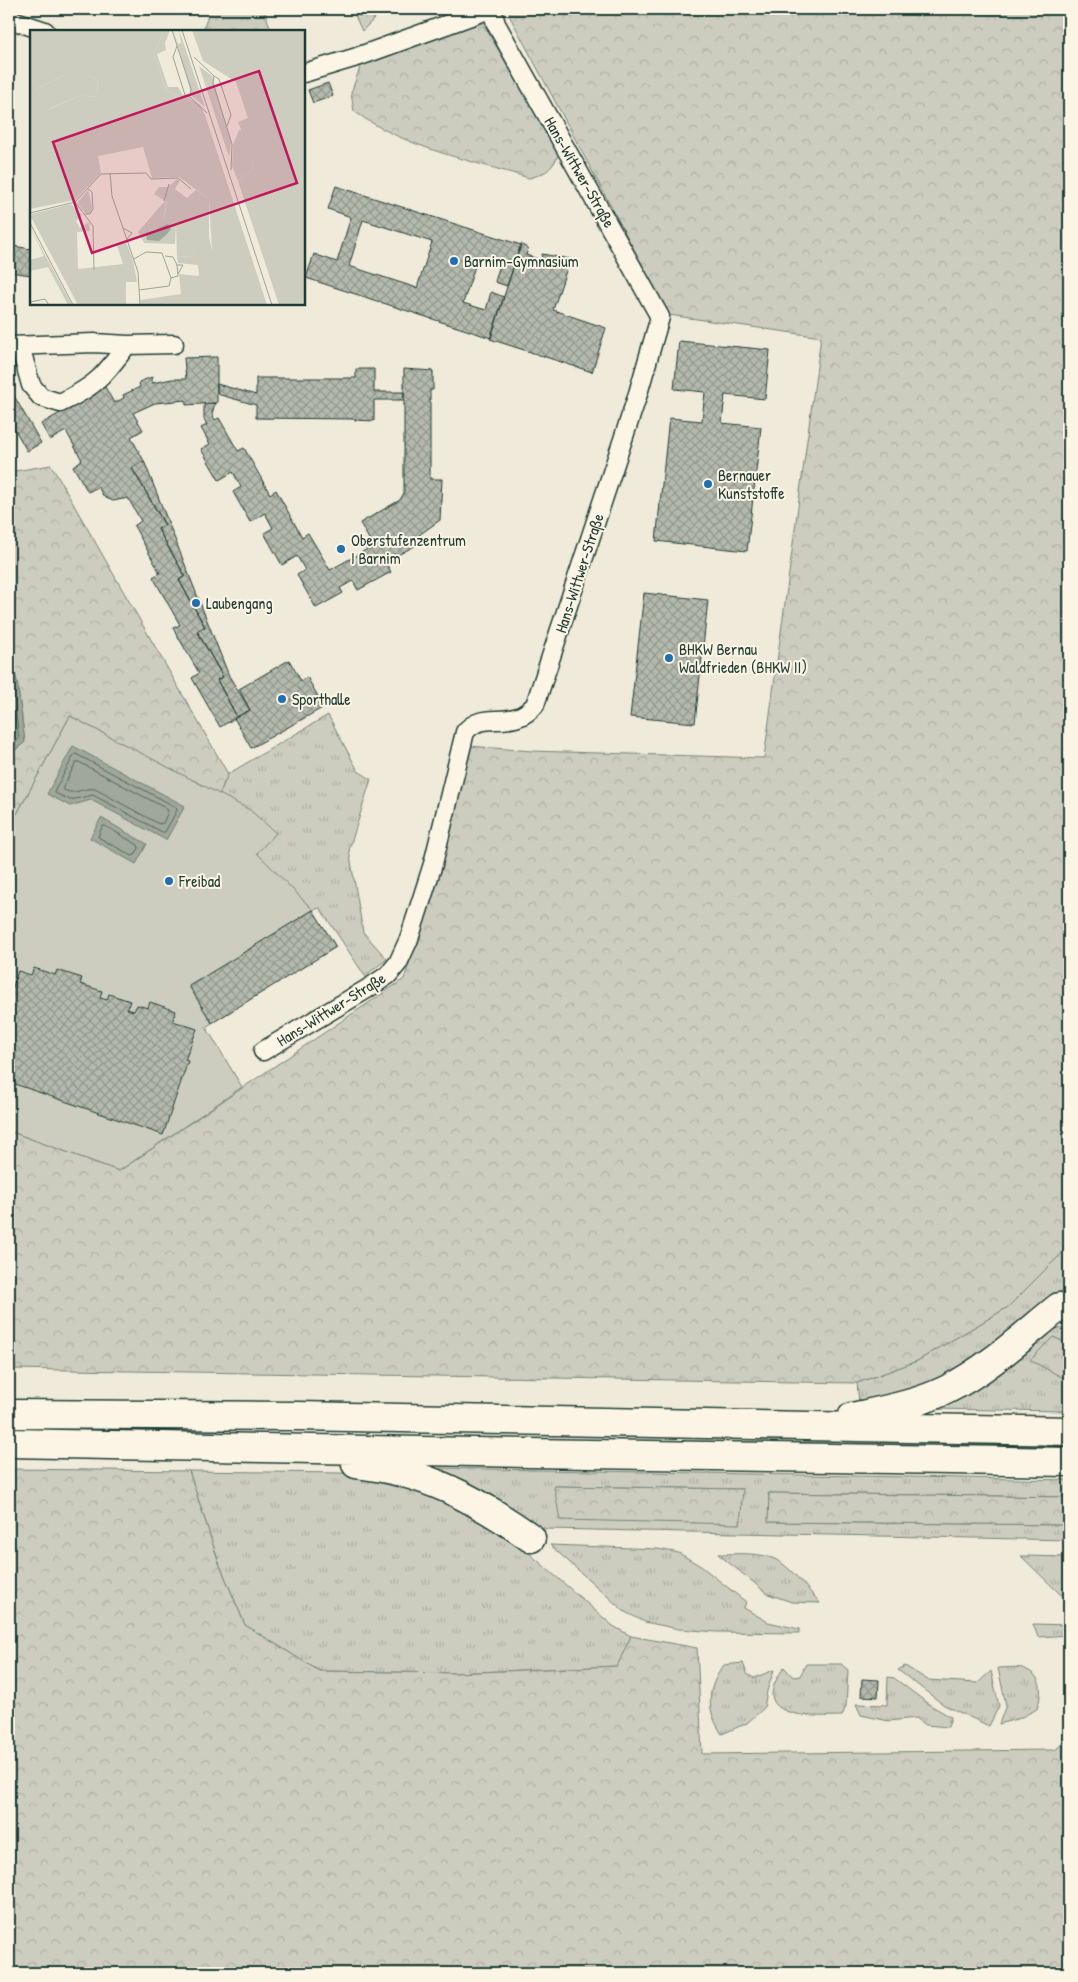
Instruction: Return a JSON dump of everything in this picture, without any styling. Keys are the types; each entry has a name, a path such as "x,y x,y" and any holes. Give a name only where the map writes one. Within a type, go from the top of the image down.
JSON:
{"highway":[{"path":"809,1426 908,1404 948,1389 981,1369 1059,1307"},
{"path":"9,1414 298,1416 1069,1431"},
{"path":"9,1443 302,1450 613,1453 1069,1462"},
{"path":"302,1450 324,1462 382,1468 437,1484 462,1494 484,1506 531,1538"}],"street":[{"name":"Hans-Wittwer-Straße","path":"263,1051 367,989 388,975 398,963 409,939 433,864 465,732 472,724 480,721 518,718 534,705 637,397 660,317 496,24 491,9 305,74"},
{"path":"9,20 42,30"},
{"path":"127,345 98,381 82,393 60,403 41,397 31,385 14,346 94,343 127,345 174,344"}],"green space":[{"path":"210,9 264,9 271,30 203,30"},
{"path":"352,9 384,9 362,31"},
{"path":"510,9 1069,9 1069,1246 1008,1307 917,1361 857,1383 9,1369 9,1131 119,1171 404,979 438,875 469,746 532,751 764,758 821,337 669,315 509,15"},
{"path":"481,20 559,154 548,170 529,178 416,144 373,124 354,111 351,93 362,62"},
{"path":"51,465 228,774 219,795 70,716 17,814 9,811 9,755 25,742 17,681 9,656 9,472"},
{"path":"328,715 358,771 371,779 349,850 363,932 387,959 365,976 320,908 313,910 256,853 275,834 219,795 228,774"},
{"path":"70,716 250,810 276,833 257,853 313,910 190,986 212,1023 206,1027 242,1087 119,1171 9,1131 9,811 17,814"},
{"path":"1069,1246 1069,1285 959,1375 924,1391 859,1402 857,1383 917,1361 1008,1307"},
{"path":"1060,1328 1069,1333 1069,1344 1053,1337 1031,1360 1069,1381 1069,1411 928,1409 1045,1331"},
{"path":"1053,1337 1069,1344 1069,1381 1030,1360"},
{"path":"434,1468 1069,1480 1069,1497 769,1493 769,1522 1069,1525 1069,1540 547,1529 528,1522 426,1470","holes":["554,1486 742,1489 740,1524"]},
{"path":"9,1469 189,1471 219,1563 245,1625 319,1671 455,1673 617,1666 631,1636 697,1648 702,1754 1055,1750 1069,1738 1069,1973 9,1973"},
{"path":"189,1471 341,1473 401,1480 448,1499 515,1541 613,1626 631,1636 618,1666 454,1673 319,1671 245,1625 219,1563"},
{"path":"554,1486 743,1489 740,1524 560,1520"},
{"path":"769,1493 1069,1497 1069,1525 768,1522"},
{"path":"550,1545 658,1549 679,1553 702,1567 746,1602 744,1608 768,1622 799,1629 799,1633 717,1632 679,1629 645,1622 625,1612"},
{"path":"718,1554 759,1555 772,1558 785,1565 820,1603 792,1602 768,1594"},
{"path":"1021,1556 1069,1557 1069,1597 1060,1594"},
{"path":"1033,1624 1069,1625 1069,1635 1038,1637"},
{"path":"743,1663 747,1674 754,1678 774,1670 764,1708 747,1723 722,1734 713,1716 710,1700 711,1691 724,1665"},
{"path":"806,1664 841,1664 848,1670 846,1706 842,1716 801,1715 781,1709 775,1703 772,1695 773,1688 784,1667 793,1677 800,1676"},
{"path":"905,1666 928,1680 978,1683 991,1671 999,1706 989,1726 944,1705 898,1670"},
{"path":"998,1668 1022,1668 1036,1676 1040,1686 1037,1709 1020,1718 999,1724 1006,1705"},
{"path":"888,1677 894,1678 930,1705 951,1717 948,1727 926,1725 916,1718 889,1721 861,1715 856,1704 887,1705"}],"water":[{"path":"9,656 17,681 25,742 9,755"},
{"path":"73,746 185,806 166,840 91,800 70,806 47,794"},
{"path":"101,818 147,844 136,864 90,838"}],"building":[{"path":"328,83 333,96 313,103 308,90"},
{"path":"336,186 521,245 507,286 495,282 500,264 478,257 463,303 486,310 491,292 504,297 491,338 306,278 314,254 337,262 351,217 328,209","holes":["363,220 432,242 417,288 349,266"]},
{"path":"521,244 528,249 526,255 541,260 542,254 570,259 553,310 606,328 592,372 490,339"},
{"path":"13,246 30,249 30,275 10,272"},
{"name":"Bernauer Kunststoffe","path":"679,341 770,350 765,399 725,395 722,423 761,427 747,551 656,541 669,418 702,421 705,392 674,389"},
{"path":"217,357 217,403 186,405 186,400 155,403 133,413 143,430 131,437 144,461 132,468 165,525 158,529 185,576 179,580 205,627 197,631 223,677 217,680 237,717 220,727 192,678 199,673 173,628 180,625 153,577 160,573 134,526 141,521 128,498 113,501 104,497 98,487 88,492 73,466 82,460 66,431 50,440 41,424 105,387 114,403 124,398 123,395 140,387 139,382 152,377 152,383 172,379 186,379 184,358"},
{"path":"356,369 374,369 374,392 404,392 404,400 374,400 374,421 356,419 256,418 256,405 217,394 217,384 256,395 256,378 356,378"},
{"path":"404,369 433,371 433,390 430,390 430,479 442,479 440,520 419,535 422,542 396,556 395,554 384,560 391,572 358,590 353,581 340,588 343,593 316,608 297,575 305,570 297,556 282,565 264,533 273,528 265,513 250,522 233,492 241,487 233,472 219,480 201,449 210,444 201,428 207,425 204,419 204,404 215,403 212,414 215,420 219,418 238,451 244,448 270,494 276,490 302,537 308,533 330,570 373,546 360,523 400,500 404,493"},
{"path":"9,387 41,443 27,451 9,419"},
{"name":"Laubengang","path":"144,461 229,676 250,710 237,717 217,680 223,677 197,631 205,627 179,580 185,576 158,529 165,525 132,468"},
{"name":"BHKW Bernau Waldfrieden (BHKW II)","path":"644,593 708,600 695,723 630,717"},
{"name":"Sporthalle","path":"289,660 301,681 307,677 324,707 251,748 234,718 250,710 239,689"},
{"path":"313,910 336,947 212,1023 189,986"},
{"path":"34,968 55,975 57,970 82,978 80,984 102,991 100,998 107,1000 109,994 130,1001 127,1009 134,1011 137,1005 148,1008 150,1002 176,1011 173,1021 197,1029 185,1060 188,1061 163,1135 9,1082 9,999 18,971 31,975"},
{"path":"862,1679 879,1680 878,1697 861,1696"}],"place":[{"name":"Barnim-Gymnasium","path":"454,261"},
{"name":"Bernauer Kunststoffe","path":"708,484"},
{"name":"Oberstufenzentrum I Barnim","path":"341,549"},
{"name":"Laubengang","path":"196,603"},
{"name":"BHKW Bernau Waldfrieden (BHKW II)","path":"669,658"},
{"name":"Sporthalle","path":"282,699"},
{"name":"Freibad","path":"169,881"}]}
